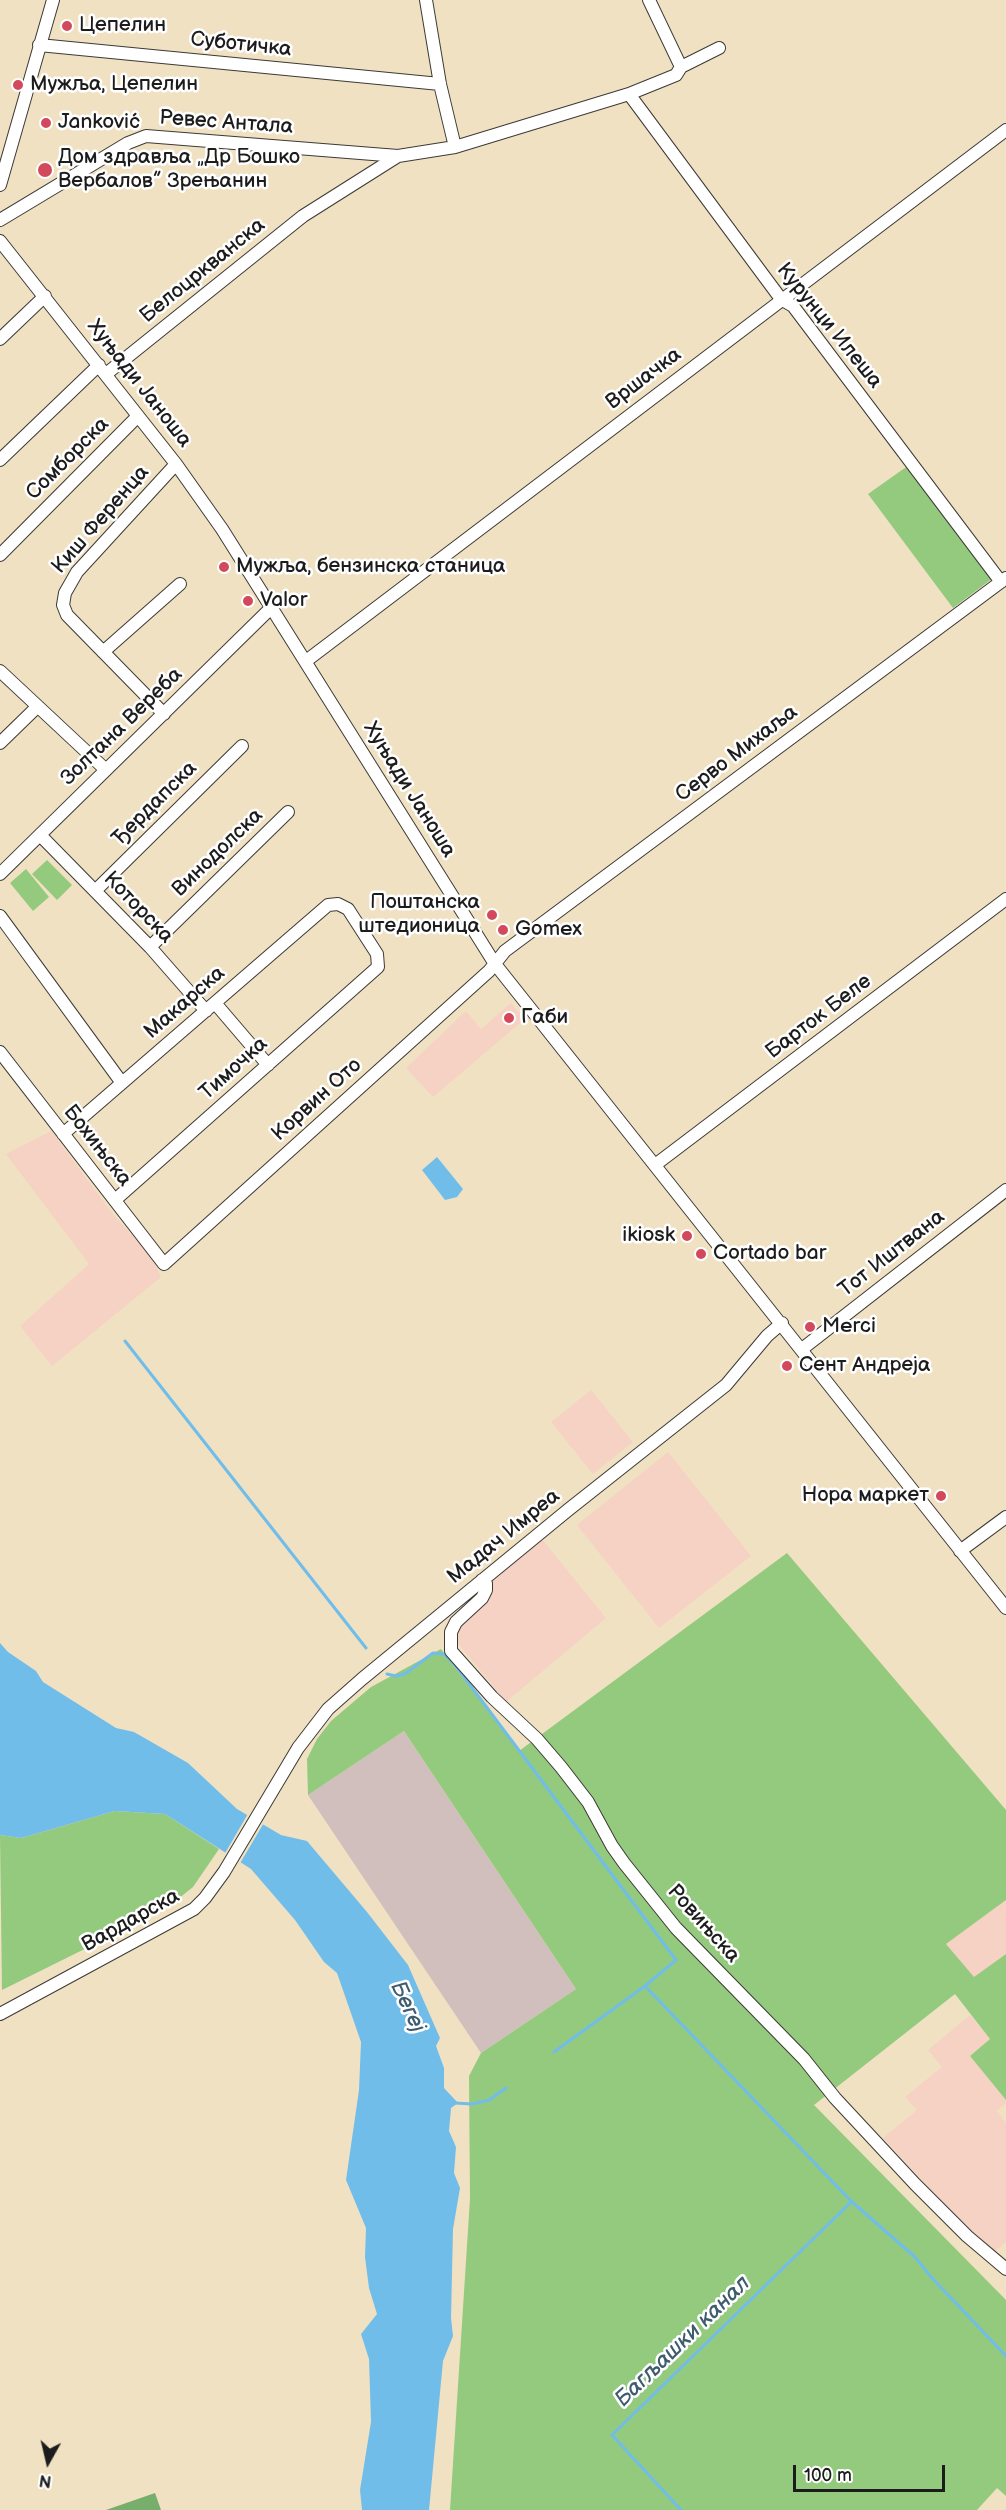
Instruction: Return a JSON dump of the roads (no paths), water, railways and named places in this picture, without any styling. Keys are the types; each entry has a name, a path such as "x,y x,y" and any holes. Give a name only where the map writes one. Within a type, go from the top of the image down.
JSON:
{"street":[{"path":"0,184 52,0"},
{"path":"426,0 440,84 455,147"},
{"path":"649,0 681,68 719,48"},
{"name":"Суботичка","path":"39,45 440,84"},
{"name":"Белоцркванска","path":"0,460 103,370 303,216 398,156 455,147 629,94 676,75 681,68"},
{"name":"Курунци Илеша","path":"629,94 782,299 793,306 1003,580"},
{"name":"Вршачка","path":"306,661 1006,130"},
{"name":"Ревес Антала","path":"0,220 128,143 146,136 398,156"},
{"name":"Хуњади Јаноша","path":"0,241 176,464 222,529 495,964 1006,1608"},
{"path":"0,339 45,296"},
{"name":"Сомборска","path":"0,555 138,416"},
{"name":"Киш Ференца","path":"103,652 67,615 63,605 65,593 77,572 176,464"},
{"name":"Серво Михаља","path":"495,964 515,944 1003,580"},
{"path":"164,714 103,652 180,584"},
{"name":"Золтана Вереба","path":"0,874 272,607"},
{"path":"0,670 106,770"},
{"path":"0,743 37,707"},
{"name":"Ђердапска","path":"95,891 242,746"},
{"name":"Винодолска","path":"150,947 288,812"},
{"name":"Которска","path":"40,835 268,1065"},
{"name":"Барток Беле","path":"655,1165 1006,899"},
{"name":"Тимочка","path":"115,1200 378,967 376,954 348,909 332,904"},
{"name":"Макарска","path":"63,1134 332,904"},
{"path":"0,916 122,1083"},
{"name":"Корвин Ото","path":"164,1264 495,964"},
{"name":"Бохињска","path":"0,1052 164,1264"},
{"name":"Тот Иштвана","path":"802,1349 1006,1190"},
{"name":"Мадач Имреа","path":"268,1797 298,1748 328,1709 482,1580 726,1385 767,1336 782,1323"},
{"path":"960,1551 1006,1517"},
{"name":"Ровињска","path":"482,1580 486,1583 486,1590 482,1598 456,1622 451,1632 451,1651 492,1697 537,1738 561,1767 588,1802 618,1855 676,1928 804,2059 835,2098 915,2184 967,2236 1006,2269"},
{"name":"Вардарска","path":"0,2014 194,1908 205,1898 224,1872 268,1797"}],"water":[{"path":"437,1157 463,1189 457,1197 445,1200 422,1170"},
{"name":"Бегеј","path":"0,1643 8,1652 36,1671 43,1682 116,1728 134,1732 188,1763 237,1809 281,1835 307,1841 408,1965 440,2038 436,2046 444,2068 444,2088 458,2103 451,2108 449,2131 456,2147 454,2173 460,2188 453,2229 451,2318 453,2336 443,2361 429,2510 362,2510 360,2490 371,2422 369,2359 361,2334 377,2314 369,2288 365,2257 366,2228 346,2180 359,2090 361,2042 337,1973 324,1962 295,1920 251,1869 165,1814 115,1811 21,1838 0,1835"}],"waterway":[{"path":"125,1341 366,1648"},
{"path":"387,1674 396,1676 405,1674 433,1653 444,1654 455,1665 676,1960 645,1986"},
{"name":"Багљашки канал","path":"554,2052 645,1986 851,2201 915,2257 1006,2356"},
{"path":"455,2103 472,2104 489,2100 506,2088"},
{"name":"Багљашки канал","path":"681,2510 612,2435 851,2202"}],"place":[{"name":"Цепелин","path":"67,26"},
{"name":"Мужља, Цепелин","path":"18,85"},
{"name":"Janković","path":"46,123"},
{"name":"Дом здравља „Др Бошко Вербалов” Зрењанин","path":"45,170"},
{"name":"Мужља, бензинска станица","path":"224,567"},
{"name":"Valor","path":"248,601"},
{"name":"Поштанска штедионица","path":"492,915"},
{"name":"Gomex","path":"503,930"},
{"name":"Габи","path":"509,1018"},
{"name":"ikiosk","path":"687,1236"},
{"name":"Cortado bar","path":"701,1254"},
{"name":"Merci","path":"810,1327"},
{"name":"Сент Андреја","path":"787,1366"},
{"name":"Нора маркет","path":"941,1496"}]}
